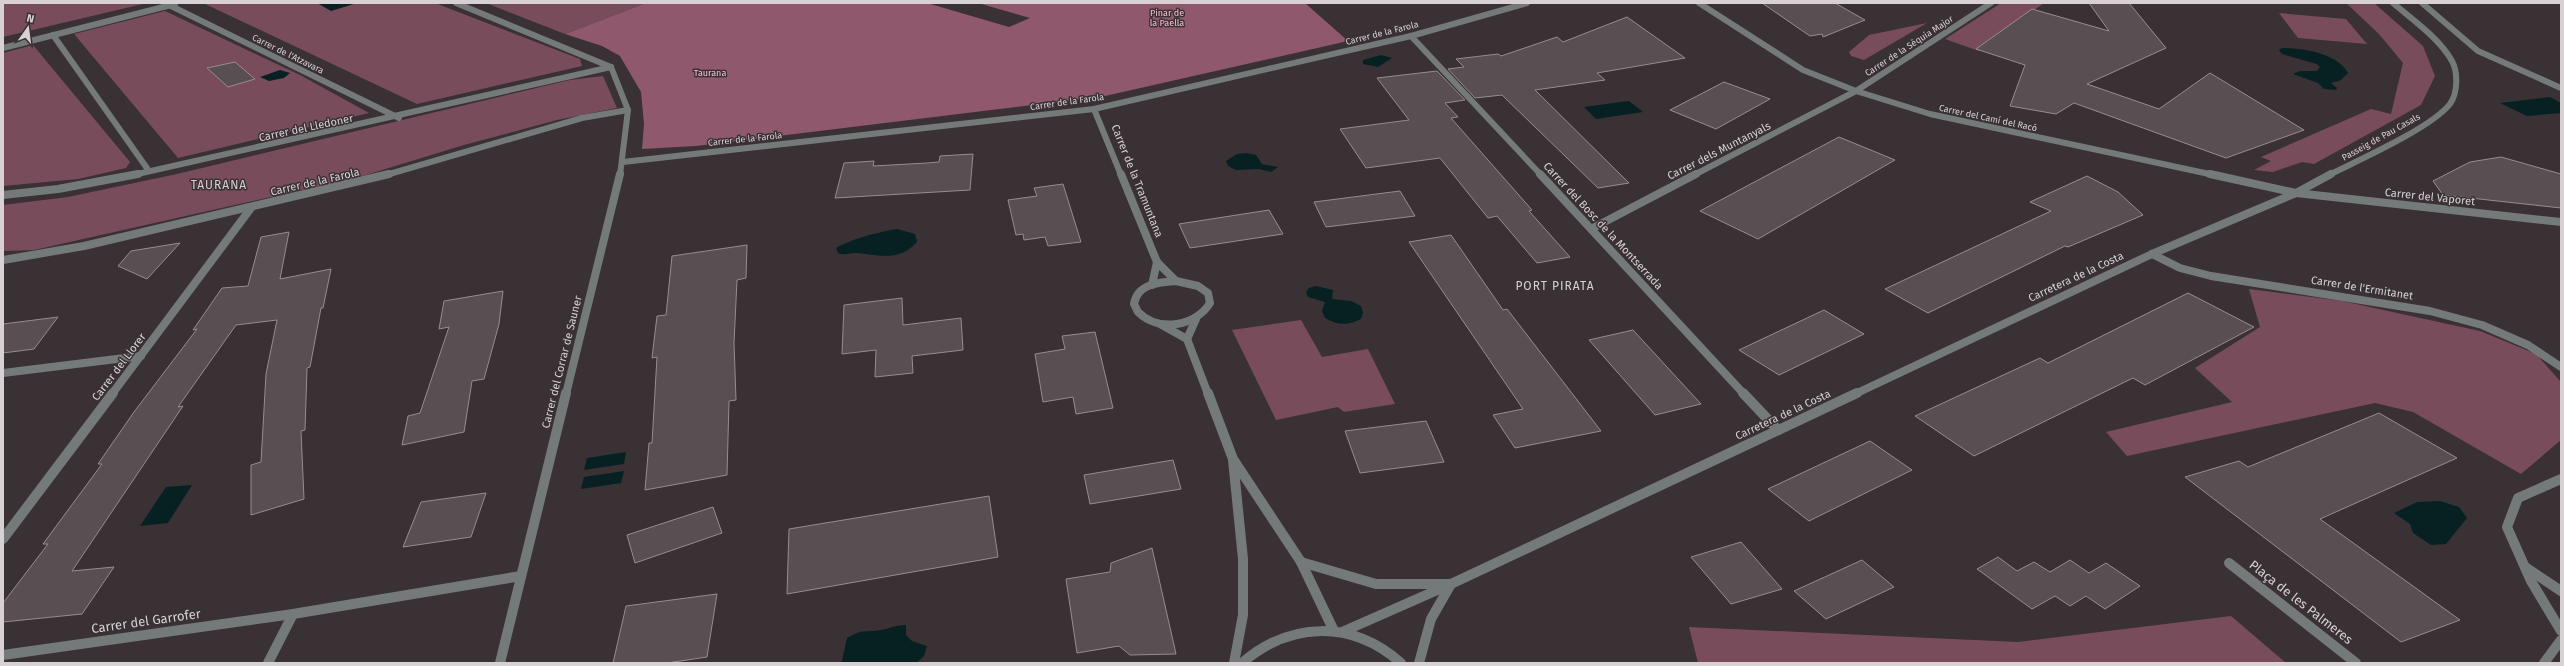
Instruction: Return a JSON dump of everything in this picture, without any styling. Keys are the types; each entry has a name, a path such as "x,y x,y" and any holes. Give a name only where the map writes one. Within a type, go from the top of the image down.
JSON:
{"street":[{"path":"3,48 177,3"},
{"path":"456,3 612,67"},
{"name":"Carrer de la Farola","path":"623,162 1094,109 1411,36 1527,3"},
{"name":"Carrer del Camí del Racó","path":"1699,3 1803,70 1856,91 1930,114 2296,193"},
{"name":"Carrer de la Sèquia Major","path":"1856,91 1991,3"},
{"name":"Passeig de Pau Casals","path":"2266,206 2296,193 2422,127 2450,104 2457,85 2452,61 2428,33 2392,3"},
{"path":"2422,3 2478,51 2561,88"},
{"name":"Carrer de l'Atzavara","path":"169,5 399,118"},
{"path":"53,35 149,171"},
{"name":"Carrer del Bosc de la Montserrada","path":"1411,36 1778,430"},
{"name":"Carrer del Corrar de Sauner","path":"500,663 623,162 628,110 612,67"},
{"name":"Carrer del Lledoner","path":"3,195 66,188 149,171 399,118 612,67"},
{"name":"Carrer dels Muntanyals","path":"1591,229 1856,91"},
{"name":"Carrer de la Tramuntana","path":"1094,109 1157,262 1176,281"},
{"name":"Carrer de la Farola","path":"3,260 84,246 374,179 491,143 582,118 628,110"},
{"name":"Carrer del Vaporet","path":"2296,193 2561,222"},
{"name":"Carretera de la Costa","path":"1301,562 1376,584 1451,584 2152,254 2266,206"},
{"name":"Carrer del Llorer","path":"3,539 251,208"},
{"name":"Carrer de l'Ermitanet","path":"2152,254 2180,268 2211,276 2430,311 2482,325 2528,345 2561,367"},
{"path":"1152,285 1157,262"},
{"path":"1160,324 1179,324 1196,319 1205,313 1210,306 1211,298 1199,286 1176,281 1152,285 1137,296 1134,303 1135,310 1149,321 1160,324 1187,339 1233,459 1301,562 1338,632"},
{"path":"1187,339 1196,319"},
{"path":"3,373 141,356"},
{"path":"1233,459 1243,559 1243,615 1234,663"},
{"path":"2561,479 2518,498 2507,527 2523,566 2561,631"},
{"name":"Plaça de les Palmeres","path":"2229,563 2356,663"},
{"path":"2523,566 2561,591"},
{"name":"Carrer del Garrofer","path":"3,655 293,614 521,576"},
{"path":"1338,632 1451,584"},
{"path":"1419,663 1431,619 1451,584"},
{"path":"268,663 293,614"},
{"path":"1242,663 1250,654 1275,640 1304,632 1338,632 1372,642 1402,663"},
{"path":"2544,663 2561,640"}],"shaded area":[{"path":"3,3 147,3 3,37"},
{"path":"203,3 435,3 580,59 582,66 417,104"},
{"path":"486,3 646,3 565,34"},
{"path":"2001,3 2044,3 1979,51 1945,39"},
{"path":"2346,3 2374,3 2423,46 2435,76 2421,105 2314,164 2302,162 2273,172 2254,170 2271,161 2261,157 2371,109 2391,114 2403,63 2379,34"},
{"path":"165,11 300,75 369,113 178,158 74,34"},
{"path":"2279,13 2346,19 2367,44 2298,38"},
{"path":"1927,23 1864,60 1851,56 1849,52 1869,35"},
{"path":"33,45 130,162 126,168 78,179 3,186 3,53"},
{"path":"603,76 617,108 557,120 464,145 356,178 34,250 3,251 3,205 68,197 177,174 570,80"},
{"path":"2249,289 2342,301 2480,331 2536,354 2561,382 2561,440 2521,474 2413,412 2375,403 2127,456 2106,432 2232,402 2195,368 2260,327"},
{"path":"1301,320 1322,357 1368,349 1395,404 1344,412 1338,407 1276,420 1232,330"},
{"path":"2231,616 2286,663 1698,663 1689,627 2018,642"}],"green space":[{"name":"Taurana","path":"646,3 927,3 1009,27 1030,18 978,3 1305,3 1348,41 1105,96 696,146 642,149 644,124 641,92 620,56 602,46 565,34"}],"water":[{"path":"317,3 357,3 331,11"},
{"path":"2282,48 2299,49 2328,56 2343,66 2348,73 2341,80 2331,83 2337,88 2336,90 2324,89 2318,83 2293,74 2300,71 2317,71 2320,67 2317,64 2282,54 2279,50"},
{"path":"1381,55 1392,58 1378,67 1363,64 1363,60"},
{"path":"280,70 290,73 284,78 269,81 260,77"},
{"path":"2550,97 2561,103 2561,113 2527,116 2500,103"},
{"path":"1629,101 1643,112 1596,119 1584,107"},
{"path":"1247,153 1256,155 1262,164 1278,167 1271,172 1259,169 1236,170 1228,166 1226,161 1237,154"},
{"path":"897,229 915,234 917,242 910,248 896,255 881,256 856,253 842,254 838,253 836,248 865,236"},
{"path":"1316,286 1333,290 1332,299 1351,301 1361,306 1363,313 1361,319 1352,323 1343,324 1325,318 1322,311 1325,302 1308,297 1306,292 1309,288"},
{"path":"626,452 624,464 584,470 587,458"},
{"path":"624,471 621,483 581,489 584,477"},
{"path":"192,485 168,523 140,526 166,487"},
{"path":"2440,501 2459,507 2467,518 2446,544 2431,545 2413,533 2410,524 2394,513 2417,502"},
{"path":"906,625 906,635 912,641 927,646 924,656 916,663 839,663 842,661 847,638 861,632"}],"building":[{"path":"1762,3 1835,3 1865,20 1823,37 1822,34 1810,36"},
{"path":"2089,3 2129,3 2166,48 2087,84 2159,109 2210,73 2304,130 2226,158 2074,103 2056,114 2010,106 2025,65 1976,49 2032,9 2109,31"},
{"path":"1627,17 1685,58 1597,73 1605,80 1535,90 1629,183 1598,188 1502,95 1475,98 1448,69 1464,67 1456,59 1498,54 1501,56 1557,37 1563,42"},
{"path":"235,62 255,79 228,87 207,68"},
{"path":"1437,71 1465,100 1445,103 1458,117 1451,118 1532,210 1529,211 1570,257 1537,263 1497,216 1488,218 1440,158 1366,168 1340,129 1409,120 1377,78"},
{"path":"1724,82 1770,99 1716,129 1670,110"},
{"path":"1839,137 1895,160 1758,239 1700,211"},
{"path":"973,154 970,190 835,198 844,163 874,161 873,166 927,163 939,162 940,156"},
{"path":"2501,157 2561,174 2561,208 2443,195 2433,181 2470,162"},
{"path":"2087,176 2118,192 2143,215 2068,247 2065,246 1928,313 1885,289 2051,211 2030,202"},
{"path":"1063,184 1081,242 1048,246 1045,237 1024,240 1023,234 1016,235 1008,200 1037,196 1034,188"},
{"path":"1400,191 1415,216 1326,227 1314,202"},
{"path":"1269,210 1283,234 1190,248 1179,224"},
{"path":"289,232 280,279 331,269 323,308 321,308 310,367 307,368 305,430 301,431 304,499 251,515 251,465 261,462 266,374 277,320 236,325 178,407 183,406 72,571 114,567 82,614 3,622 3,603 48,544 43,544 102,464 98,464 134,412 197,329 193,330 222,288 248,286 261,237"},
{"path":"1451,235 1503,310 1507,309 1601,431 1515,448 1493,415 1523,409 1409,242"},
{"path":"180,243 147,279 118,266 131,251"},
{"path":"747,245 746,278 737,280 734,343 736,400 729,401 727,475 645,490 649,443 652,443 657,357 652,358 657,316 666,315 672,256"},
{"path":"503,291 499,324 484,379 472,381 464,432 402,445 408,416 420,413 449,327 439,329 444,301"},
{"path":"2188,293 2254,327 2145,385 2133,378 1974,456 1915,416 2040,358 2048,363"},
{"path":"902,298 903,325 961,318 963,350 912,356 913,373 875,377 876,350 842,354 844,305"},
{"path":"1824,310 1864,334 1779,375 1739,350"},
{"path":"58,317 34,349 3,353 3,324"},
{"path":"1633,330 1701,404 1655,415 1589,340"},
{"path":"1095,332 1113,408 1076,414 1073,397 1043,402 1035,354 1065,349 1062,336"},
{"path":"2379,413 2457,458 2320,519 2460,620 2401,642 2185,477 2239,461 2248,467"},
{"path":"1426,421 1444,462 1360,473 1345,431"},
{"path":"1870,441 1912,470 1809,521 1768,489"},
{"path":"1173,460 1181,489 1090,504 1084,475"},
{"path":"486,493 471,537 403,547 421,502"},
{"path":"989,496 998,557 787,594 789,529"},
{"path":"713,507 722,533 635,563 627,535"},
{"path":"1741,542 1782,589 1731,604 1691,557"},
{"path":"1152,548 1176,654 1130,655 1119,646 1077,653 1066,579 1110,572 1111,563"},
{"path":"1998,557 2017,571 2034,562 2050,572 2070,560 2089,573 2106,563 2140,586 2105,609 2086,596 2070,606 2055,596 2032,609 1977,569"},
{"path":"1862,560 1894,587 1826,619 1794,591"},
{"path":"717,594 707,657 667,663 613,663 626,606"}],"district":[{"name":"TAURANA","path":"219,185"},
{"name":"PORT PIRATA","path":"1555,286"}],"park label":[{"name":"Pinar de la Paella","path":"1167,18"}]}
